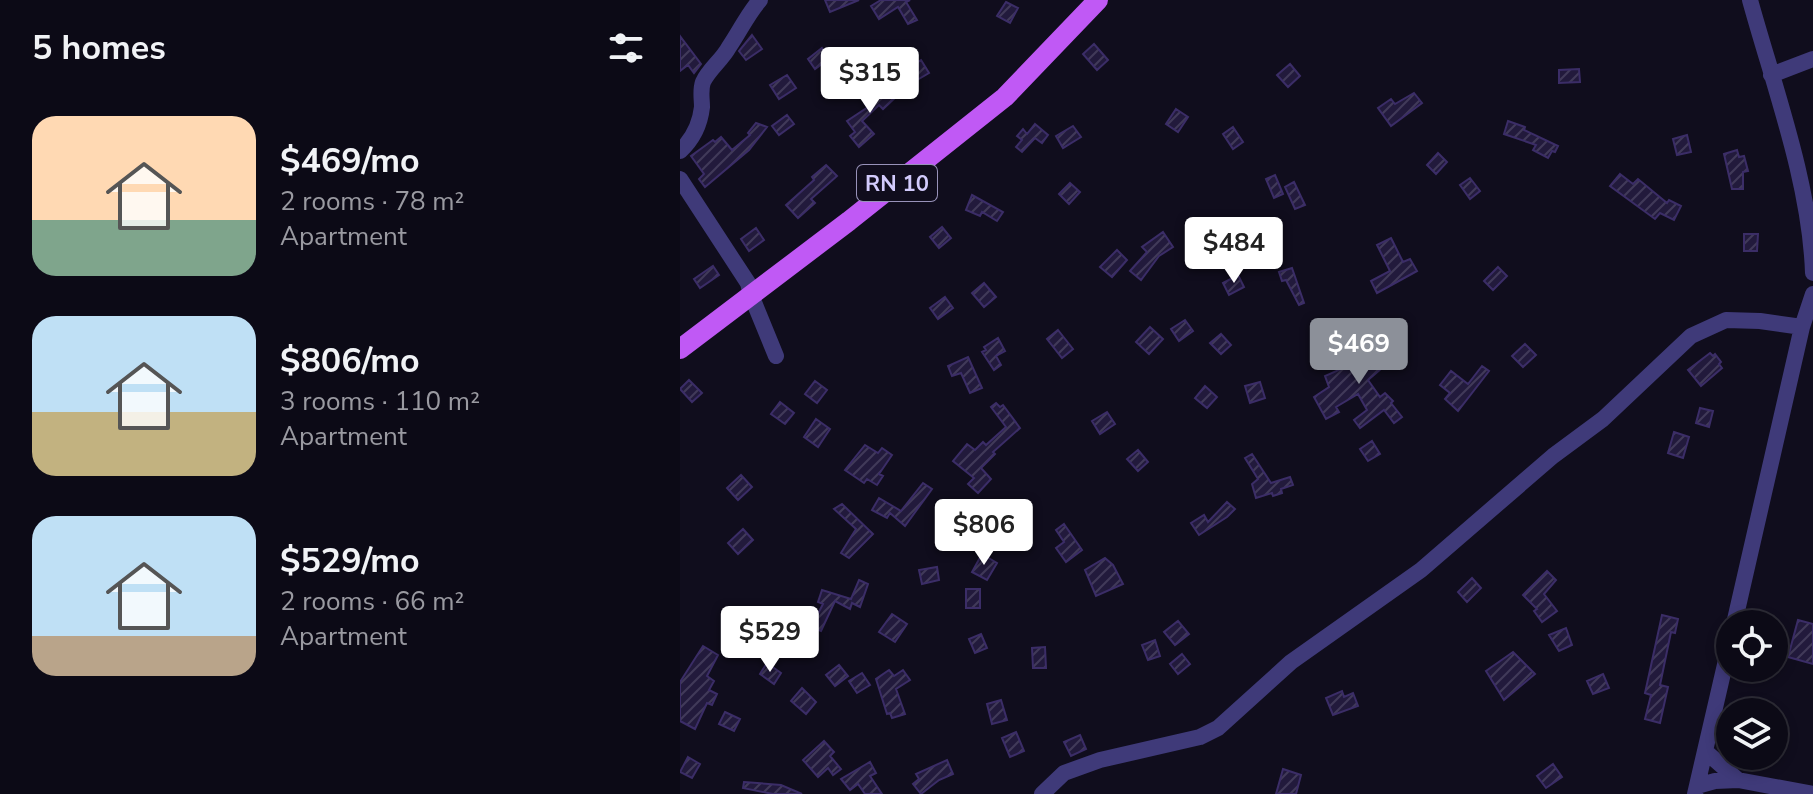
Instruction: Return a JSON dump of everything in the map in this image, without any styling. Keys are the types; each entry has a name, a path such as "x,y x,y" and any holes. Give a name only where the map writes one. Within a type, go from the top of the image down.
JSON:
{"main road":[{"name":"RN 10","path":"680,349 1005,97 1098,0"}],"street":[{"path":"680,151 696,129 702,108 701,86 760,0"},
{"path":"1750,0 1796,165 1813,255 1813,273"},
{"path":"1771,75 1813,59"},
{"path":"680,179 748,283 776,356"},
{"path":"1737,610 1802,327 1813,294"},
{"path":"1042,794 1064,773 1100,760 1200,737 1218,728 1291,662 1421,570 1553,456 1603,419 1691,336 1726,320 1802,327"},
{"path":"1696,790 1721,682"},
{"path":"1705,751 1738,780"},
{"path":"1696,790 1715,781 1738,780 1813,794"}],"building":[{"path":"825,0 859,0 830,12"},
{"path":"881,0 910,0 906,2 917,20 908,24 898,7 879,19 871,6"},
{"path":"1006,2 1018,8 1010,23 997,16"},
{"path":"752,35 762,49 746,60 739,51"},
{"path":"680,36 701,64 694,73 688,65 680,71"},
{"path":"1094,44 1108,60 1097,70 1083,54"},
{"path":"822,48 830,58 815,69 808,59"},
{"path":"921,60 929,73 910,84 903,71"},
{"path":"1290,64 1300,76 1288,87 1277,75"},
{"path":"1579,69 1580,82 1559,83 1559,70"},
{"path":"787,75 796,88 779,99 770,85"},
{"path":"887,84 898,95 883,109 879,105 862,121 874,134 859,147 850,136 855,132 847,121 868,107 865,104"},
{"path":"1414,93 1422,103 1391,126 1378,108 1391,99 1395,104"},
{"path":"1176,109 1188,117 1178,132 1166,124"},
{"path":"787,115 794,124 779,135 772,126"},
{"path":"1508,121 1558,146 1555,152 1552,151 1548,158 1533,150 1536,145 1504,134"},
{"path":"756,123 767,127 749,150 705,187 699,179 704,174 691,156 721,137 732,150 750,135 748,133"},
{"path":"1035,124 1048,135 1042,143 1035,138 1022,152 1016,147 1022,140 1017,136 1023,129 1027,134"},
{"path":"1073,126 1081,137 1063,148 1056,136"},
{"path":"1233,127 1243,142 1233,149 1223,134"},
{"path":"1687,135 1691,152 1677,155 1673,139"},
{"path":"1737,150 1739,157 1744,156 1748,171 1743,172 1743,189 1732,189 1724,154"},
{"path":"1438,153 1447,162 1436,174 1427,165"},
{"path":"826,165 837,176 811,199 815,203 798,218 786,205"},
{"path":"1620,174 1633,184 1638,179 1667,203 1669,200 1681,206 1674,220 1660,213 1655,219 1610,186"},
{"path":"1275,175 1283,194 1274,198 1266,179"},
{"path":"1470,178 1480,191 1470,199 1460,185"},
{"path":"1294,182 1305,205 1295,209 1285,187"},
{"path":"1070,183 1080,192 1069,204 1059,194"},
{"path":"972,195 1003,212 997,221 982,212 980,216 966,210"},
{"path":"942,227 951,238 939,248 930,237"},
{"path":"756,228 764,240 749,251 741,239"},
{"path":"1163,232 1173,247 1159,256 1141,280 1130,271 1147,252 1142,247"},
{"path":"1744,234 1758,234 1757,251 1744,251"},
{"path":"1391,238 1403,262 1410,259 1417,271 1377,293 1371,281 1390,271 1377,245"},
{"path":"1117,250 1127,260 1112,277 1100,267"},
{"path":"713,266 719,275 700,288 694,279"},
{"path":"1498,267 1507,276 1493,290 1484,281"},
{"path":"1292,268 1304,303 1299,305 1279,272"},
{"path":"1238,275 1244,287 1229,295 1223,283"},
{"path":"984,283 996,297 984,307 972,293"},
{"path":"945,297 953,308 938,319 930,308"},
{"path":"1185,320 1193,331 1179,341 1171,329"},
{"path":"1150,327 1163,339 1149,354 1136,342"},
{"path":"1058,330 1073,349 1062,358 1047,339"},
{"path":"1221,334 1231,345 1221,354 1210,343"},
{"path":"1386,337 1395,347 1376,363 1381,369 1368,380 1380,397 1385,393 1393,401 1391,403 1402,417 1394,423 1384,410 1360,428 1354,420 1367,410 1358,394 1336,407 1339,412 1326,419 1314,397 1329,387 1325,376 1348,366 1344,362 1365,348 1368,353"},
{"path":"998,338 1005,351 996,356 1001,365 994,370 982,352 986,350 984,347"},
{"path":"1525,344 1536,355 1523,367 1512,356"},
{"path":"1710,353 1715,354 1722,368 1701,386 1688,370"},
{"path":"968,357 982,388 970,393 961,373 952,376 948,366"},
{"path":"1482,366 1489,371 1458,411 1445,399 1450,393 1440,385 1451,371 1468,384"},
{"path":"689,380 702,393 692,402 680,389"},
{"path":"815,381 827,390 817,403 805,394"},
{"path":"1260,382 1265,398 1250,403 1245,386"},
{"path":"1205,386 1217,397 1207,408 1195,398"},
{"path":"780,402 794,413 785,424 771,414"},
{"path":"996,403 1000,407 1003,405 1020,428 993,452 995,454 981,468 991,479 978,493 968,484 974,478 953,461 967,444 975,450 983,442 986,445 1006,427 991,407"},
{"path":"1700,408 1713,411 1709,427 1696,423"},
{"path":"1107,412 1115,424 1100,434 1092,421"},
{"path":"816,419 830,429 818,447 804,437"},
{"path":"1674,432 1689,437 1683,458 1668,453"},
{"path":"1372,441 1380,454 1368,461 1360,449"},
{"path":"865,445 878,453 882,448 892,455 879,474 883,476 877,485 867,479 864,483 845,470"},
{"path":"1138,450 1148,462 1138,471 1127,459"},
{"path":"1252,454 1271,483 1290,477 1293,485 1281,489 1282,493 1256,498 1252,484 1258,479 1245,458"},
{"path":"741,475 752,487 738,500 727,488"},
{"path":"923,483 932,489 905,526 890,513 887,518 872,510 879,498 901,511"},
{"path":"1227,502 1235,509 1199,535 1191,523 1204,515 1208,522"},
{"path":"842,504 873,534 849,558 841,553 856,529 834,509"},
{"path":"1064,524 1082,550 1066,562 1056,548 1064,542 1056,530"},
{"path":"743,529 753,540 738,554 728,543"},
{"path":"982,554 997,563 987,580 972,572"},
{"path":"1105,558 1113,565 1123,584 1096,596 1085,570"},
{"path":"937,567 939,580 922,584 919,570"},
{"path":"1547,571 1556,580 1544,594 1557,611 1542,622 1534,611 1537,609 1523,595"},
{"path":"1472,578 1481,588 1467,602 1458,592"},
{"path":"859,580 868,584 860,607 852,603 850,609 835,601 821,631 811,627 823,604 818,602 822,590 851,599"},
{"path":"966,589 980,589 980,608 966,608"},
{"path":"892,614 907,624 895,642 879,632"},
{"path":"1662,615 1678,619 1675,633 1671,632 1660,685 1668,687 1660,723 1645,719 1651,695 1645,693"},
{"path":"1798,620 1813,624 1813,664 1788,657"},
{"path":"1178,621 1189,634 1175,645 1164,632"},
{"path":"1566,628 1572,645 1559,651 1549,635"},
{"path":"981,634 987,648 975,653 969,639"},
{"path":"1155,640 1160,656 1148,660 1142,645"},
{"path":"703,646 718,655 707,676 714,681 709,690 717,694 712,705 707,703 695,729 680,721 680,682"},
{"path":"1045,647 1046,668 1033,668 1032,648"},
{"path":"1513,652 1535,674 1504,700 1486,671"},
{"path":"1182,654 1190,664 1178,674 1170,664"},
{"path":"767,663 781,673 774,684 760,674"},
{"path":"839,665 848,676 835,686 826,675"},
{"path":"889,670 894,676 903,670 910,680 896,689 905,714 892,718 890,713 887,714 876,679"},
{"path":"862,673 870,685 857,693 849,681"},
{"path":"1603,674 1609,688 1593,694 1587,681"},
{"path":"802,688 816,702 806,714 791,701"},
{"path":"1342,691 1344,697 1353,693 1358,706 1333,715 1326,698"},
{"path":"1001,700 1007,720 992,724 987,704"},
{"path":"725,712 740,719 734,731 719,724"},
{"path":"1016,732 1024,751 1010,757 1002,738"},
{"path":"1080,735 1086,749 1071,756 1064,742"},
{"path":"824,741 834,752 830,756 841,769 833,775 828,768 818,777 803,760"},
{"path":"688,757 700,764 692,778 680,772"},
{"path":"947,760 953,774 921,794 913,784 919,779 916,774"},
{"path":"870,762 876,773 870,776 882,794 865,794 858,784 850,790 841,779"},
{"path":"1553,764 1562,777 1546,788 1537,776"},
{"path":"1283,769 1301,775 1296,794 1276,794"},
{"path":"744,782 781,785 802,794 773,794 743,788"}]}
